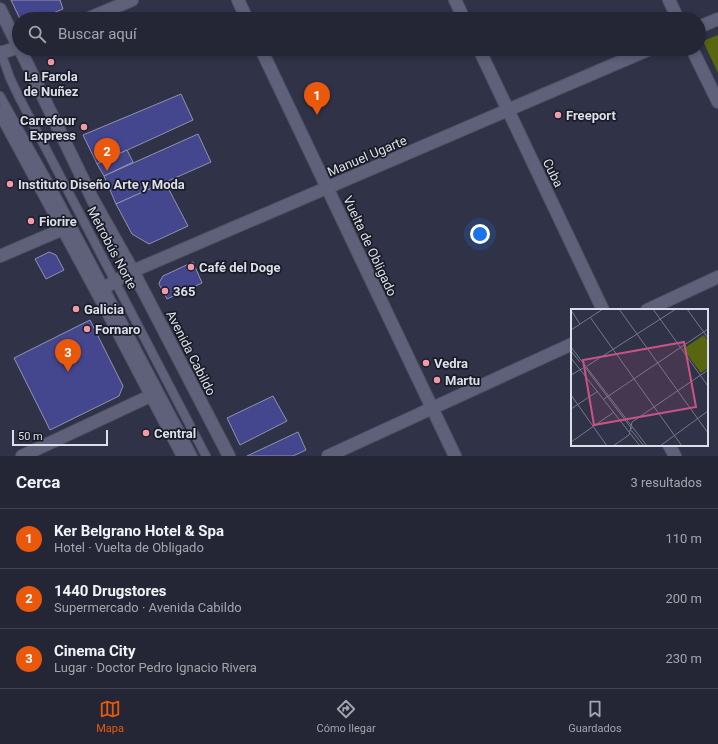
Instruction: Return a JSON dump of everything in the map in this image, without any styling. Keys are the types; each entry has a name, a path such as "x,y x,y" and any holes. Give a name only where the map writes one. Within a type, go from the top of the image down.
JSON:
{"street":[{"path":"104,12 132,0"},
{"path":"238,0 244,12"},
{"path":"455,0 461,12"},
{"path":"669,0 675,12"},
{"name":"Avenida Cabildo","path":"0,9 12,34"},
{"path":"706,24 718,19"},
{"path":"0,52 12,49"},
{"name":"Avenida Cabildo","path":"23,56 94,200 133,271 229,456"},
{"name":"Vuelta de Obligado","path":"264,56 455,456"},
{"name":"Cuba","path":"481,56 603,309"},
{"name":"Manuel Ugarte","path":"100,290 133,271 634,56"},
{"path":"695,56 718,102"},
{"path":"0,112 63,229 100,290 150,396 183,456"},
{"path":"0,256 63,229"},
{"path":"649,309 718,277"},
{"path":"328,456 571,344"},
{"path":"22,456 150,396"},
{"path":"670,446 675,456"}],"lane":[{"name":"Metrobús Norte","path":"0,52 20,99 206,456"},
{"name":"Metrobús Norte","path":"0,96 59,201 100,290 192,456"}],"green space":[{"path":"718,35 718,73 706,47 706,40"}],"building":[{"path":"11,0 60,0 63,9 56,12 17,12"},
{"path":"181,94 193,120 97,164 83,135"},
{"path":"198,134 211,162 116,204 104,176"},
{"path":"127,150 133,162 104,176 97,164"},
{"path":"165,182 188,226 149,244 132,234 116,204"},
{"path":"49,252 56,255 64,270 46,279 35,259"},
{"path":"193,262 202,283 167,299 159,284 163,276"},
{"path":"90,320 123,386 119,396 50,430 14,358"},
{"path":"273,396 287,421 240,445 227,418"},
{"path":"298,432 306,450 293,456 247,456"}],"place":[{"name":"La Farola de Nuñez","path":"51,62"},
{"name":"Ker Belgrano Hotel & Spa","path":"317,115"},
{"name":"Freeport","path":"558,115"},
{"name":"Carrefour Express","path":"84,127"},
{"name":"1440 Drugstores","path":"107,171"},
{"name":"Instituto Diseño Arte y Moda","path":"10,184"},
{"name":"Fiorire","path":"31,221"},
{"name":"Café del Doge","path":"191,267"},
{"name":"365","path":"165,291"},
{"name":"Galicia","path":"76,309"},
{"name":"Fornaro","path":"87,329"},
{"name":"Vedra","path":"426,363"},
{"name":"Cinema City","path":"68,372"},
{"name":"Martu","path":"437,380"},
{"name":"Central","path":"146,433"}]}
